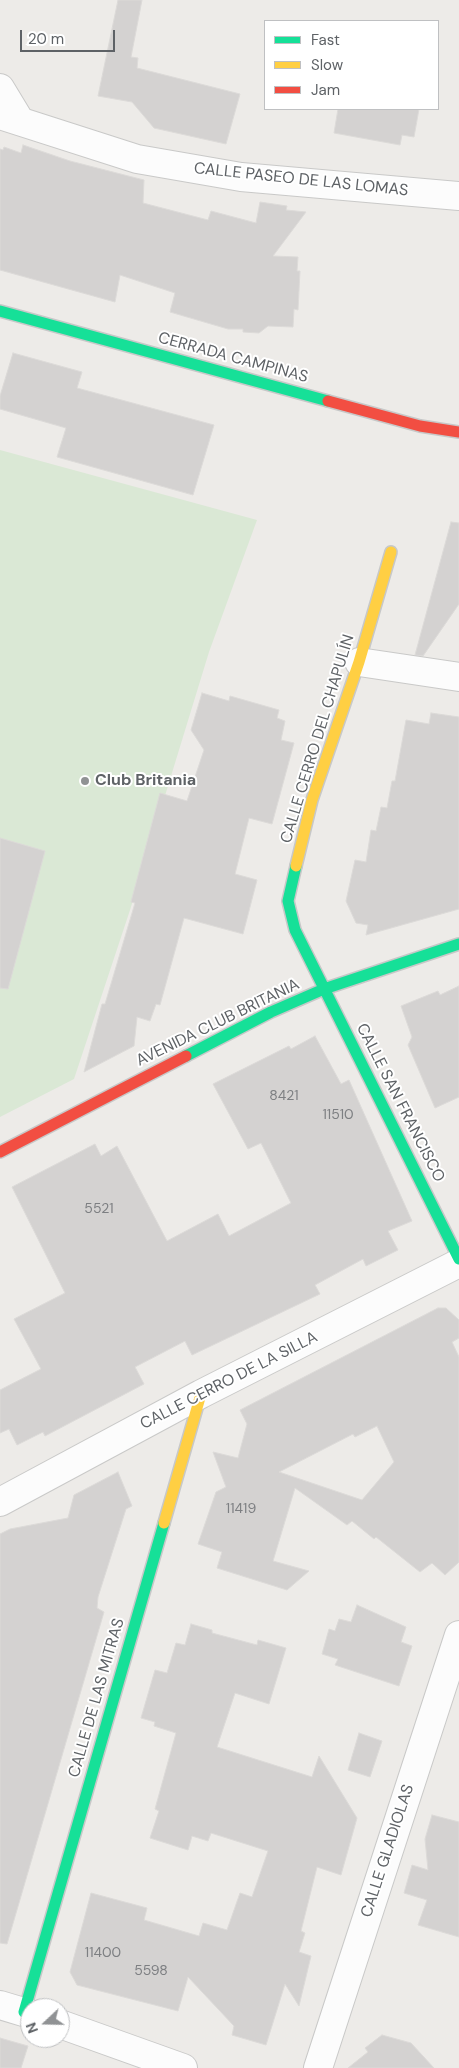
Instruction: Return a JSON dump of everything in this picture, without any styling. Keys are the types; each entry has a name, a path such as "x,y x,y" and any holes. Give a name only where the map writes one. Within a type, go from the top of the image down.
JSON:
{"street":[{"path":"0,88 10,118"},
{"name":"CALLE PASEO DE LAS LOMAS","path":"10,118 137,159 241,177 458,192"},
{"name":"CERRADA CAMPINAS","path":"0,311 420,426 459,432"},
{"name":"CALLE CERRO DEL CHAPULÍN","path":"324,989 295,930 288,901 312,800 360,662 391,552"},
{"path":"360,662 459,677"},
{"name":"AVENIDA CLUB BRITANIA","path":"0,1152 271,1012 324,989 459,944"},
{"name":"CALLE SAN FRANCISCO","path":"324,989 459,1261"},
{"name":"CALLE CERRO DE LA SILLA","path":"0,1502 202,1394 459,1261"},
{"name":"CALLE DE LAS MITRAS","path":"18,2010 202,1394"},
{"name":"CALLE GLADIOLAS","path":"318,2068 459,1635"},
{"path":"70,2027 183,2068"}],"green space":[{"name":"Club Britania","path":"0,450 257,520 209,652 130,910 74,1079 0,1117"}],"building":[{"path":"118,0 142,0 131,57 138,58 137,68 240,94 226,144 154,128 132,102 98,96"},
{"path":"338,110 419,110 414,137 402,135 400,145 334,133"},
{"path":"23,145 70,161 144,180 143,203 208,220 211,211 256,223 260,202 287,206 286,210 306,212 273,256 298,257 297,271 300,271 298,310 294,309 293,327 268,326 259,333 243,332 243,329 228,329 170,312 175,293 120,275 115,302 0,270 0,149 3,150 4,147 21,153"},
{"path":"13,353 82,372 77,388 214,425 193,495 57,457 66,428 0,409 0,396"},
{"path":"451,522 459,523 459,604 423,656 415,655"},
{"path":"202,693 229,701 230,696 279,710 277,718 285,721 281,740 294,743 272,824 249,818 235,874 257,880 243,934 184,918 160,1005 156,1004 150,1021 137,1017 134,1046 84,1072 102,1004 105,1004 135,903 131,902 160,793 187,801 204,750 191,730"},
{"path":"431,713 459,717 459,909 366,935 368,925 356,923 346,901 355,860 366,862 371,830 376,831 381,807 387,808 392,781 395,781 406,720 429,724"},
{"path":"0,838 45,851 8,989 0,988"},
{"path":"459,986 459,1097 435,1108 408,1045 412,1037 401,1006 438,991 440,995"},
{"path":"315,1036 341,1084 349,1080 412,1221 388,1231 398,1250 366,1266 363,1259 315,1285 320,1294 192,1355 185,1341 135,1367 144,1384 45,1436 43,1432 17,1445 9,1429 0,1433 0,1390 41,1369 14,1319 65,1293 12,1187 95,1144 101,1156 117,1146 167,1241 218,1214 229,1236 291,1203 261,1143 248,1149 213,1084 289,1046 291,1049"},
{"path":"438,1308 446,1308 459,1320 459,1338 452,1342 459,1357 459,1562 445,1575 432,1563 420,1572 376,1537 374,1539 352,1521 347,1525 295,1488 273,1561 309,1571 287,1590 217,1568 222,1552 198,1544 216,1492 226,1487 213,1452 238,1458 247,1424 240,1410","holes":["377,1426 394,1462 362,1500 279,1472 353,1434 355,1437"]},
{"path":"118,1472 132,1506 126,1509 98,1597 97,1608 104,1612 7,1944 0,1943 0,1534 10,1529 68,1518 74,1495"},
{"path":"357,1605 406,1627 401,1642 412,1646 399,1686 335,1665 338,1659 322,1654 329,1629 335,1631 339,1619 351,1622"},
{"path":"191,1624 212,1630 212,1633 257,1645 258,1640 286,1648 269,1704 235,1693 217,1747 312,1777 319,1756 357,1818 341,1875 317,1867 301,1931 305,1933 299,1952 311,1956 299,2006 285,1984 266,2045 232,2035 234,2026 188,1977 178,2011 77,1985 70,1972 91,1893 147,1908 144,1920 199,1936 203,1923 227,1930 240,1893 252,1897 268,1851 211,1833 208,1841 192,1836 188,1850 150,1838 159,1811 155,1809 176,1733 154,1726 155,1722 141,1718 155,1670 167,1673 176,1643 185,1645"},
{"path":"359,1733 382,1741 370,1777 348,1770"},
{"path":"432,1815 459,1822 459,1937 418,1925 427,1900 404,1893 412,1865 428,1870 425,1839"},
{"path":"382,2035 411,2043 434,2068 348,2068 368,2052 365,2048"},
{"path":"0,2038 20,2044 20,2048 27,2048 21,2068 0,2068"}],"traffic: fast":[{"path":"0,311 328,401"},
{"path":"296,866 288,901 295,930 459,1259"},
{"path":"186,1056 271,1012 324,989 459,944"},
{"path":"28,1998 164,1523"}],"traffic: slow":[{"path":"296,866 312,800 359,662 391,552"},
{"path":"164,1523 201,1394"}],"traffic: jam":[{"path":"328,401 420,426 459,432"},
{"path":"0,1152 186,1056"}],"place":[{"name":"Club Britania","path":"85,781"}]}
